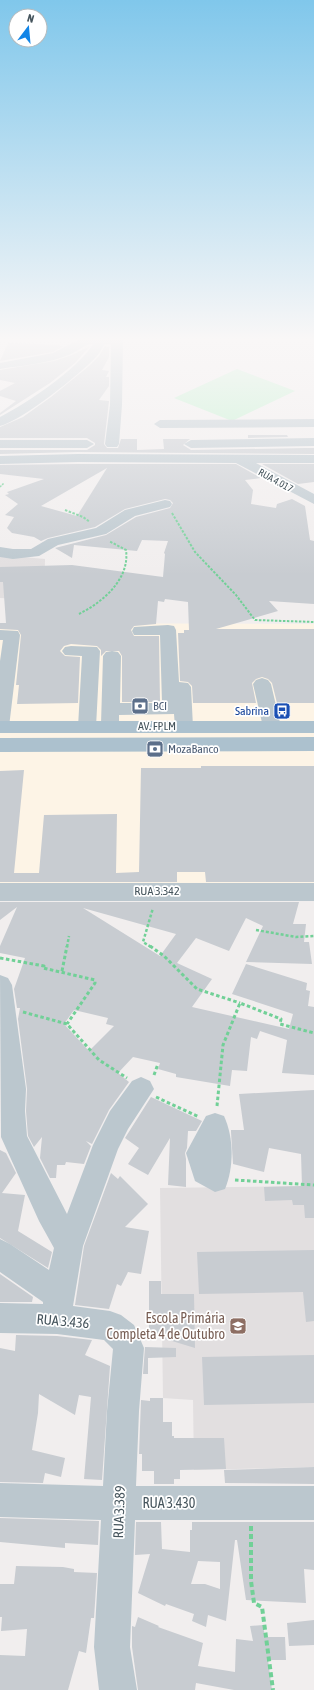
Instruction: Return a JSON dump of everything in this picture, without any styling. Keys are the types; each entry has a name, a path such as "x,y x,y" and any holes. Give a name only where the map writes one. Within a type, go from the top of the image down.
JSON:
{"main road":[{"name":"AV. FPLM","path":"0,745 63,736 110,718 184,726 314,727"},
{"name":"AV. FPLM","path":"0,727 63,736 314,744"}],"street":[{"path":"0,422 10,417"},
{"path":"117,417 118,444"},
{"path":"160,424 314,423"},
{"path":"181,444 314,442"},
{"path":"0,444 118,444 138,458"},
{"path":"0,460 138,458 314,459"},
{"name":"RUA 4.017","path":"239,458 314,500"},
{"path":"0,552 27,554 39,551 53,542 98,532 130,513 165,504"},
{"path":"112,656 110,718 170,709 168,630 140,630"},
{"path":"180,632 184,726"},
{"path":"0,635 12,635 0,727"},
{"path":"71,651 91,651 88,727"},
{"path":"258,691 265,727"},
{"name":"RUA 3.342","path":"0,892 159,890 314,892"},
{"path":"2,997 13,1089 12,1111 14,1137 49,1211 69,1246"},
{"path":"58,1307 69,1246 106,1145 118,1120 144,1091"},
{"path":"215,1125 218,1153 215,1179"},
{"path":"0,1254 58,1307"},
{"name":"RUA 3.436","path":"0,1318 58,1307 110,1326 123,1336"},
{"name":"RUA 3.389","path":"118,1690 112,1647 123,1411 129,1348 123,1336"},
{"name":"RUA 3.430","path":"0,1500 119,1503 314,1503"}],"path":[{"path":"0,487 4,483"},
{"path":"165,504 181,527 195,552 236,595 255,620 314,622"},
{"path":"65,510 83,517 98,532 126,550 128,557 126,567 121,578 99,602 88,611 79,614"},
{"path":"159,890 143,942 156,948 194,987 281,1019 280,1024 314,1033"},
{"path":"256,930 296,937 314,936"},
{"path":"62,971 68,948 65,948 69,936"},
{"path":"0,958 44,966 43,968 62,971 95,980 96,983 66,1024"},
{"path":"2,997 16,1010 66,1024 91,1048 99,1060 129,1079 144,1091 215,1125 223,1045 240,1003"},
{"path":"144,1091 158,1064"},
{"path":"215,1179 314,1185"},
{"path":"251,1503 251,1581 254,1603 262,1607 273,1690"}],"shaded area":[{"path":"0,555 45,559 44,600 0,598"},
{"path":"0,623 314,624 314,892 0,892"},
{"name":"Escola Primária Completa 4 de Outubro","path":"303,1186 314,1194 314,1467 194,1470 193,1400 163,1398 160,1188"}],"green space":[{"path":"222,417 241,417 232,421"}],"building":[{"path":"23,417 107,417 104,444 107,448 118,448 121,439 137,439 137,450 164,449 163,439 190,439 183,445 191,450 314,448 314,454 78,452 0,454 0,450 87,450 95,445 95,443 87,438 0,438 0,427"},
{"path":"248,435 287,435 288,437 248,438"},
{"path":"236,464 261,478 245,480 253,490 251,504 276,508 277,504 292,499 305,506 310,540 314,541 314,604 269,601 278,611 216,629 314,629 314,703 277,703 272,683 268,679 262,677 256,679 252,683 256,703 193,703 192,686 188,682 180,681 178,633 184,633 184,630 189,630 188,602 165,599 164,602 158,601 156,624 134,626 131,630 134,636 159,636 160,702 122,702 122,656 119,651 106,651 101,656 101,650 97,646 71,644 64,646 60,651 65,656 80,657 78,703 17,704 19,685 16,685 21,635 18,630 0,629 0,623 6,623 3,582 0,582 0,567 72,565 163,577 164,553 168,541 142,540 137,551 74,545 72,558 55,548 106,535 136,517 170,508 173,503 170,500 165,499 125,509 95,527 41,541 34,537 12,533 7,528 14,517 5,515 18,504 5,495 9,494 7,492 44,479 0,474 0,465","holes":["107,468 77,516 41,506"]},
{"path":"262,464 314,464 314,482 298,484"},
{"path":"201,766 314,766 314,882 206,882 205,872 177,872 177,882 0,882 0,771 24,770 14,873 39,873 44,815 117,814 116,873 139,872 141,768 201,768"},
{"path":"0,902 299,902 293,924 306,924 304,942 309,942 312,964 246,962 263,926 246,918 229,951 196,938 177,963 212,979 192,1007 289,1029 293,1014 232,994 246,964 307,983 306,990 310,991 308,1006 314,1007 314,1075 282,1073 287,1040 260,1031 257,1039 251,1037 247,1071 232,1070 230,1086 176,1077 176,1074 158,1069 160,1063 133,1057 118,1073 129,1082 109,1110 92,1144 86,1141 91,1146 84,1164 66,1162 65,1165 57,1165 56,1178 50,1178 40,1158 42,1137 34,1147 28,1136 26,1111 27,1089 18,1019 20,1008 17,1008 14,989 25,958 0,953 0,946 17,907 0,920","holes":["83,908 176,934 160,956","74,1010 108,1018 106,1024 114,1026 89,1051 64,1024"]},
{"path":"314,1090 314,1218 305,1218 304,1205 293,1205 292,1200 265,1201 264,1187 302,1186 301,1154 269,1148 264,1172 233,1164 231,1130 244,1130 239,1094"},
{"path":"151,1097 202,1121 196,1131 188,1131 187,1148 185,1153 186,1187 168,1185 170,1138 148,1175 128,1164 139,1148 125,1138"},
{"path":"0,1150 6,1153 16,1173 2,1193 25,1195 18,1231 52,1252 48,1268 0,1238"},
{"path":"111,1173 118,1179 120,1176 148,1204 125,1227 149,1231 141,1274 128,1272 121,1286 117,1284 109,1309 75,1305 84,1246"},
{"path":"314,1250 314,1321 306,1322 303,1292 199,1294 197,1252"},
{"path":"0,1274 33,1297 32,1302 0,1302"},
{"path":"149,1281 161,1281 161,1294 194,1294 195,1348 149,1334"},
{"path":"16,1335 57,1336 92,1340 85,1355 110,1366 102,1480 84,1479 91,1397 79,1395 75,1415 39,1394 38,1413 32,1450 65,1458 61,1477 45,1473 43,1483 0,1482 0,1348 15,1351"},
{"path":"145,1347 176,1348 176,1357 148,1358 148,1374 143,1374"},
{"path":"314,1355 314,1403 204,1405 202,1357"},
{"path":"150,1398 163,1398 163,1422 172,1422 172,1436 174,1436 174,1438 224,1438 226,1469 180,1470 180,1479 174,1479 174,1484 154,1484 154,1471 142,1471 142,1454 139,1454 141,1400 150,1401"},
{"path":"314,1467 314,1484 225,1483 224,1470"},
{"path":"0,1518 99,1521 98,1545 65,1543 65,1548 0,1542"},
{"path":"136,1522 161,1522 162,1549 190,1552 190,1530 192,1530 192,1522 314,1522 314,1570 304,1569 306,1603 246,1600 237,1540 235,1540 226,1621 208,1615 206,1627 192,1621 194,1614 166,1604 165,1606 138,1593 150,1554 135,1555","holes":["198,1561 220,1562 220,1589 205,1584 191,1584"]},
{"path":"16,1566 63,1567 74,1569 74,1572 97,1573 94,1618 91,1618 86,1653 79,1651 68,1690 0,1690 0,1655 25,1656 27,1629 1,1631 2,1617 0,1617 0,1584 14,1584"},
{"path":"138,1617 159,1626 158,1627 203,1643 198,1666 235,1672 236,1639 253,1641 250,1626 263,1625 265,1637 285,1637 286,1660 268,1660 272,1690 234,1690 196,1683 195,1690 138,1690 132,1647 132,1626 135,1627"},
{"path":"314,1620 314,1645 289,1646 287,1623"}],"place":[{"name":"BCI","path":"140,706"},
{"name":"Sabrina","path":"282,711"},
{"name":"MozaBanco","path":"155,749"},
{"name":"Escola Primária Completa 4 de Outubro","path":"238,1326"}]}
